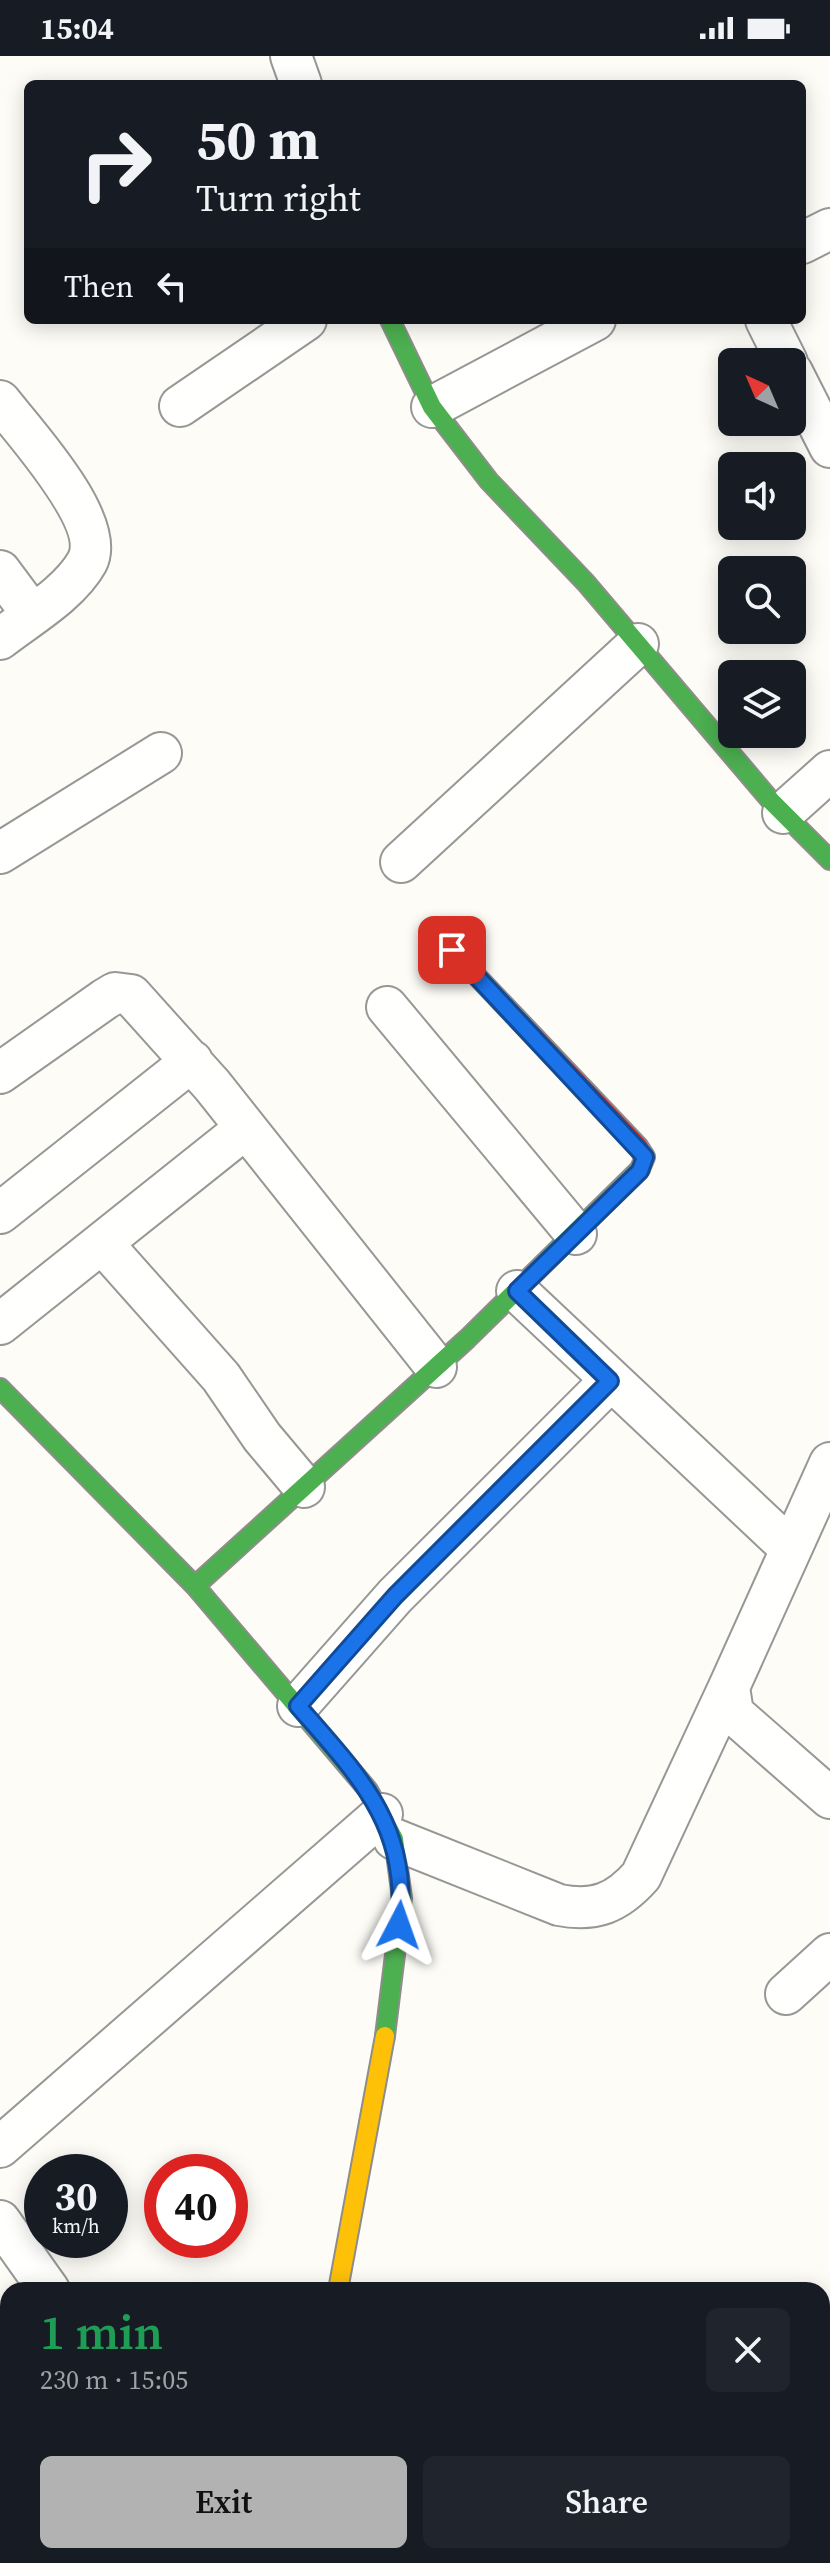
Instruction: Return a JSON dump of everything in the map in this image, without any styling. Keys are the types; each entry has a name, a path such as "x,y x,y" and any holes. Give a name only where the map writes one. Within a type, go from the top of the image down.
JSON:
{"street":[{"path":"291,56 300,80"},
{"path":"806,241 830,229"},
{"path":"180,406 300,324"},
{"path":"392,324 432,407 489,481 638,644 783,813 830,860"},
{"path":"432,407 588,324"},
{"path":"768,324 780,348"},
{"path":"806,400 830,447"},
{"path":"0,401 61,480 77,505 91,539 91,553 85,565 0,639"},
{"path":"0,571 32,614"},
{"path":"401,862 638,644"},
{"path":"0,853 161,753"},
{"path":"783,813 830,771"},
{"path":"195,1586 436,1367 640,1171 645,1157 452,950"},
{"path":"0,1073 105,999 124,992 145,1008 192,1061 436,1367"},
{"path":"387,1007 576,1234"},
{"path":"0,1213 192,1061"},
{"path":"0,1324 246,1128"},
{"path":"102,1243 221,1377 262,1437 304,1487"},
{"path":"517,1291 790,1548"},
{"path":"298,1706 395,1596 610,1381"},
{"path":"0,1388 195,1586 350,1766 388,1827 402,1898 385,2034 339,2282"},
{"path":"388,1827 559,1905 579,1909 603,1906 625,1894 641,1876 830,1463"},
{"path":"729,1687 733,1713 830,1798"},
{"path":"0,2147 388,1827"},
{"path":"786,1994 830,1954"},
{"path":"0,2221 43,2282"}],"traffic: fast":[{"path":"392,324 432,407 489,481 586,583 771,801 830,860"},
{"path":"195,1586 467,1339 640,1169"},
{"path":"0,1388 195,1586 368,1790 394,1839 402,1898 385,2036"}],"traffic: slow":[{"path":"339,2282 385,2036"}],"traffic: jam":[{"path":"452,950 638,1146 645,1157 640,1169"}],"route":[{"path":"399,1925 402,1898 394,1839 368,1790 298,1706 395,1596 610,1381 517,1291 645,1164 645,1157 638,1146 585,1094 452,950"}]}
